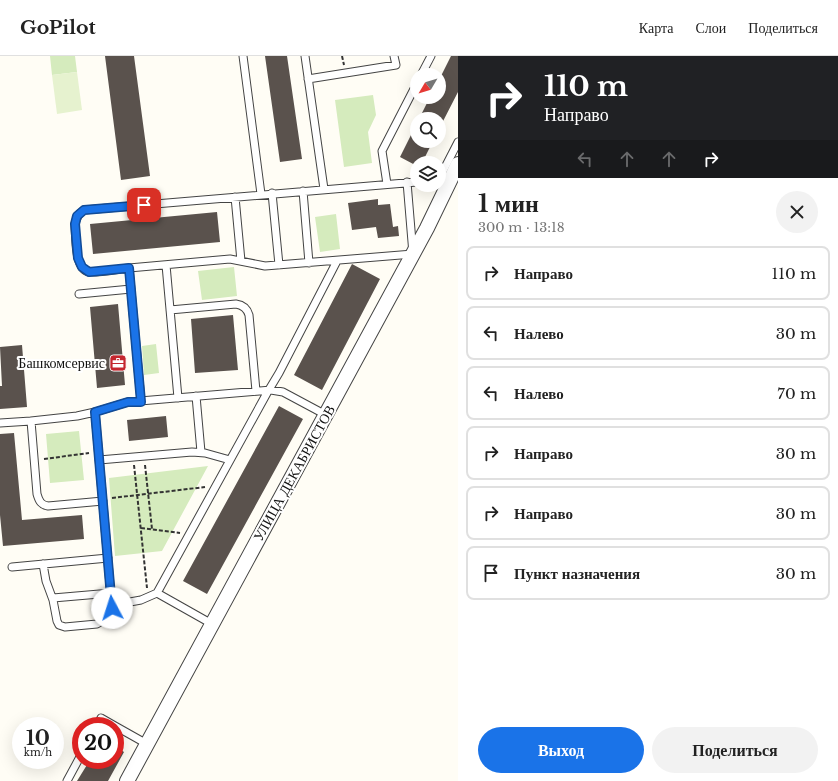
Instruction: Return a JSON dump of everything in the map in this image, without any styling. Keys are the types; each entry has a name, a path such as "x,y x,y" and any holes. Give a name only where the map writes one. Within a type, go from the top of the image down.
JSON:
{"street":[{"name":"УЛИЦА ДЕКАБРИСТОВ","path":"446,176 458,164"},
{"name":"УЛИЦА ДЕКАБРИСТОВ","path":"127,781 413,254 438,192"}],"lane":[{"path":"243,56 261,194"},
{"path":"305,56 324,189"},
{"path":"308,79 396,66 394,56"},
{"path":"425,68 431,56"},
{"path":"388,184 382,151 410,97"},
{"path":"446,172 458,142"},
{"path":"407,182 413,254 261,266 230,259 89,272 82,267 78,258 75,220 79,213 84,210 261,194 407,182"},
{"path":"303,191 309,263"},
{"path":"272,193 279,265"},
{"path":"235,197 241,261"},
{"path":"43,564 46,581 53,598 57,621 60,625 65,627 97,624 102,621 112,608 123,602 138,601 157,593 268,390 279,373 337,260"},
{"path":"166,265 178,398"},
{"path":"129,268 141,402"},
{"path":"79,294 131,289"},
{"path":"170,310 236,304 244,306 249,315 256,391"},
{"path":"0,423 77,416 128,402 268,390 283,392 326,415"},
{"path":"196,396 201,452"},
{"path":"95,412 112,608"},
{"path":"30,421 37,494 41,504 48,506 103,500"},
{"path":"99,460 201,452 230,460"},
{"path":"12,567 108,558"},
{"path":"53,598 111,592"},
{"path":"157,593 212,624"},
{"path":"124,731 147,744"},
{"path":"67,781 73,769"}],"path":[{"path":"34,460 98,452"},
{"path":"144,456 152,529"},
{"path":"134,457 148,597"},
{"path":"103,500 216,486"},
{"path":"140,528 189,535"}],"green space":[{"path":"50,56 75,56 77,72 52,75"},
{"path":"77,72 82,110 57,114 52,75"},
{"path":"373,95 376,115 368,132 372,163 344,167 335,100"},
{"path":"336,214 340,249 320,252 315,217"},
{"path":"234,267 237,296 202,300 198,271"},
{"path":"156,344 159,373 144,375 142,346"},
{"path":"79,431 84,480 50,483 46,434"},
{"path":"208,466 162,551 115,556 109,478"}],"building":[{"path":"105,56 134,56 150,176 121,180"},
{"path":"265,56 287,56 302,159 280,162"},
{"path":"451,56 458,56 458,92 446,115 446,112 422,112 426,104 446,104 445,68"},
{"path":"410,137 410,148 430,148 426,156 410,156 410,162 400,157"},
{"path":"378,199 378,205 390,204 393,227 398,226 399,236 378,238 376,227 352,230 348,203"},
{"path":"217,212 220,242 93,254 90,224"},
{"path":"352,264 380,279 322,390 294,375"},
{"path":"118,304 125,385 97,388 90,307"},
{"path":"233,315 238,370 195,373 191,319"},
{"path":"22,345 27,407 0,409 0,386 2,386 0,347"},
{"path":"279,406 303,419 207,594 183,581"},
{"path":"166,416 168,437 129,441 127,420"},
{"path":"14,433 22,520 82,515 84,539 3,546 0,515 0,434"},
{"path":"84,769 115,769 108,781 77,781"}],"place":[{"name":"Башкомсервис","path":"118,363"}],"route":[{"path":"112,608 95,412 128,402 141,402 129,268 89,272 85,270 79,264 75,220 79,213 84,210 144,205"}]}
